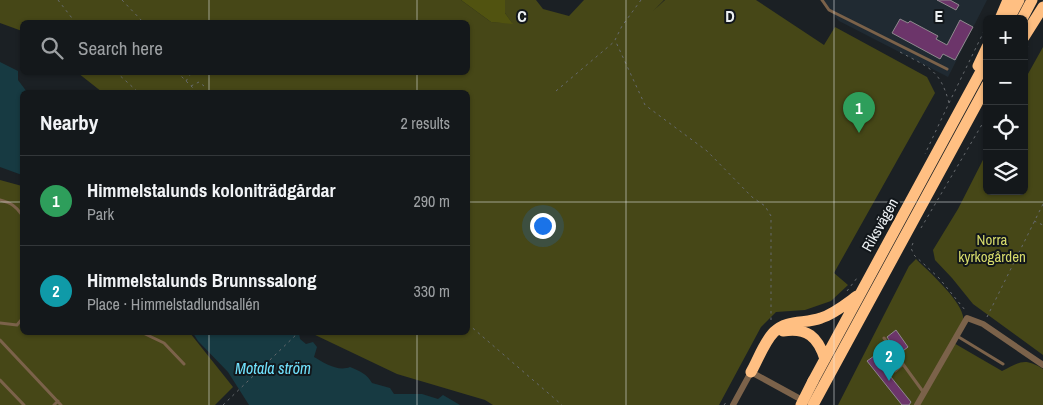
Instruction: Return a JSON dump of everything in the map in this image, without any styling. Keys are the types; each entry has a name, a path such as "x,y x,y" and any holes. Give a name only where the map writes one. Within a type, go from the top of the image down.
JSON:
{"highway":[{"path":"1002,15 1008,0"},
{"path":"1011,15 1019,0"},
{"path":"1024,15 1032,0"},
{"path":"1028,31 1043,7"},
{"path":"948,132 983,56"},
{"name":"Riksvägen","path":"812,405 825,359 983,67"},
{"name":"Riksvägen","path":"801,405 818,383 983,92"},
{"path":"970,116 983,98"},
{"path":"751,372 773,333 786,324 824,317 841,308 860,294"},
{"path":"768,340 783,331 799,330 808,333 818,342 825,359"}],"street":[{"path":"917,405 967,318 983,324 1043,365"},
{"path":"733,405 751,372 812,405"}],"lane":[{"path":"822,0 829,10 947,69"},
{"path":"0,200 8,202 20,212"},
{"path":"0,324 17,324 20,321"},
{"path":"147,335 164,343 184,364"},
{"path":"956,336 1003,364"},
{"path":"884,338 924,393"},
{"path":"0,340 61,405"},
{"path":"895,371 903,364"},
{"path":"0,380 24,405"},
{"path":"54,405 58,402"}],"path":[{"path":"58,0 73,20"},
{"path":"122,0 140,20"},
{"path":"556,91 615,40 622,26 641,0"},
{"path":"924,154 983,33"},
{"path":"615,40 645,105 707,151 752,197 765,206 770,216 771,322 778,318"},
{"path":"898,51 932,70 940,79 948,103"},
{"path":"119,75 136,90"},
{"path":"180,75 194,90"},
{"path":"186,81 190,75"},
{"path":"191,86 199,82 204,86"},
{"path":"919,231 983,123"},
{"path":"983,324 1043,204"},
{"path":"1034,221 1043,224"},
{"path":"913,242 914,255 940,278 966,312 967,318"},
{"path":"846,292 857,278"},
{"path":"470,326 562,405"},
{"path":"223,405 296,335"}],"shaded area":[{"path":"461,0 505,0 505,13 513,24 491,22"},
{"path":"821,0 987,0 948,77 839,21"}],"green space":[{"path":"0,0 461,0 491,22 512,23 505,13 505,0 536,0 543,9 569,16 584,0 664,0 653,11 665,0 756,0 824,45 835,27 927,77 935,93 834,273 848,285 831,301 805,310 776,312 761,327 719,405 493,405 485,400 397,374 315,335 470,335 470,90 99,90 81,75 470,75 470,20 20,20 20,30 0,23"},
{"name":"Norra kyrkogården","path":"1043,47 1043,355 973,304 935,260 933,250 958,209 983,160 983,195 1028,195 1028,74"},
{"path":"0,180 20,185 20,335 192,335 233,387 215,405 0,405"},
{"path":"916,259 953,297 963,314 962,324 952,342 1002,371 1022,362 1037,365 1043,369 1043,405 838,405 909,266"}],"water":[{"path":"0,62 18,71 18,80 26,90 20,90 20,174 0,167"},
{"name":"Motala ström","path":"194,335 299,335 300,339 306,344 313,342 317,347 314,357 336,368 350,367 357,370 372,383 390,388 394,394 422,394 438,399 443,395 460,405 249,405 228,372"}],"building":[{"path":"937,0 950,0 959,5 956,10"},
{"path":"900,19 908,23 910,21 938,36 936,39 947,45 960,20 973,27 955,60 943,54 940,59 892,33"},
{"path":"896,330 908,347 899,354 887,337"},
{"path":"874,356 911,402 909,405 902,405 867,361"}],"place":[{"name":"Himmelstalunds koloniträdgårdar","path":"859,133"},
{"name":"Himmelstalunds Brunnssalong","path":"889,381"}]}
